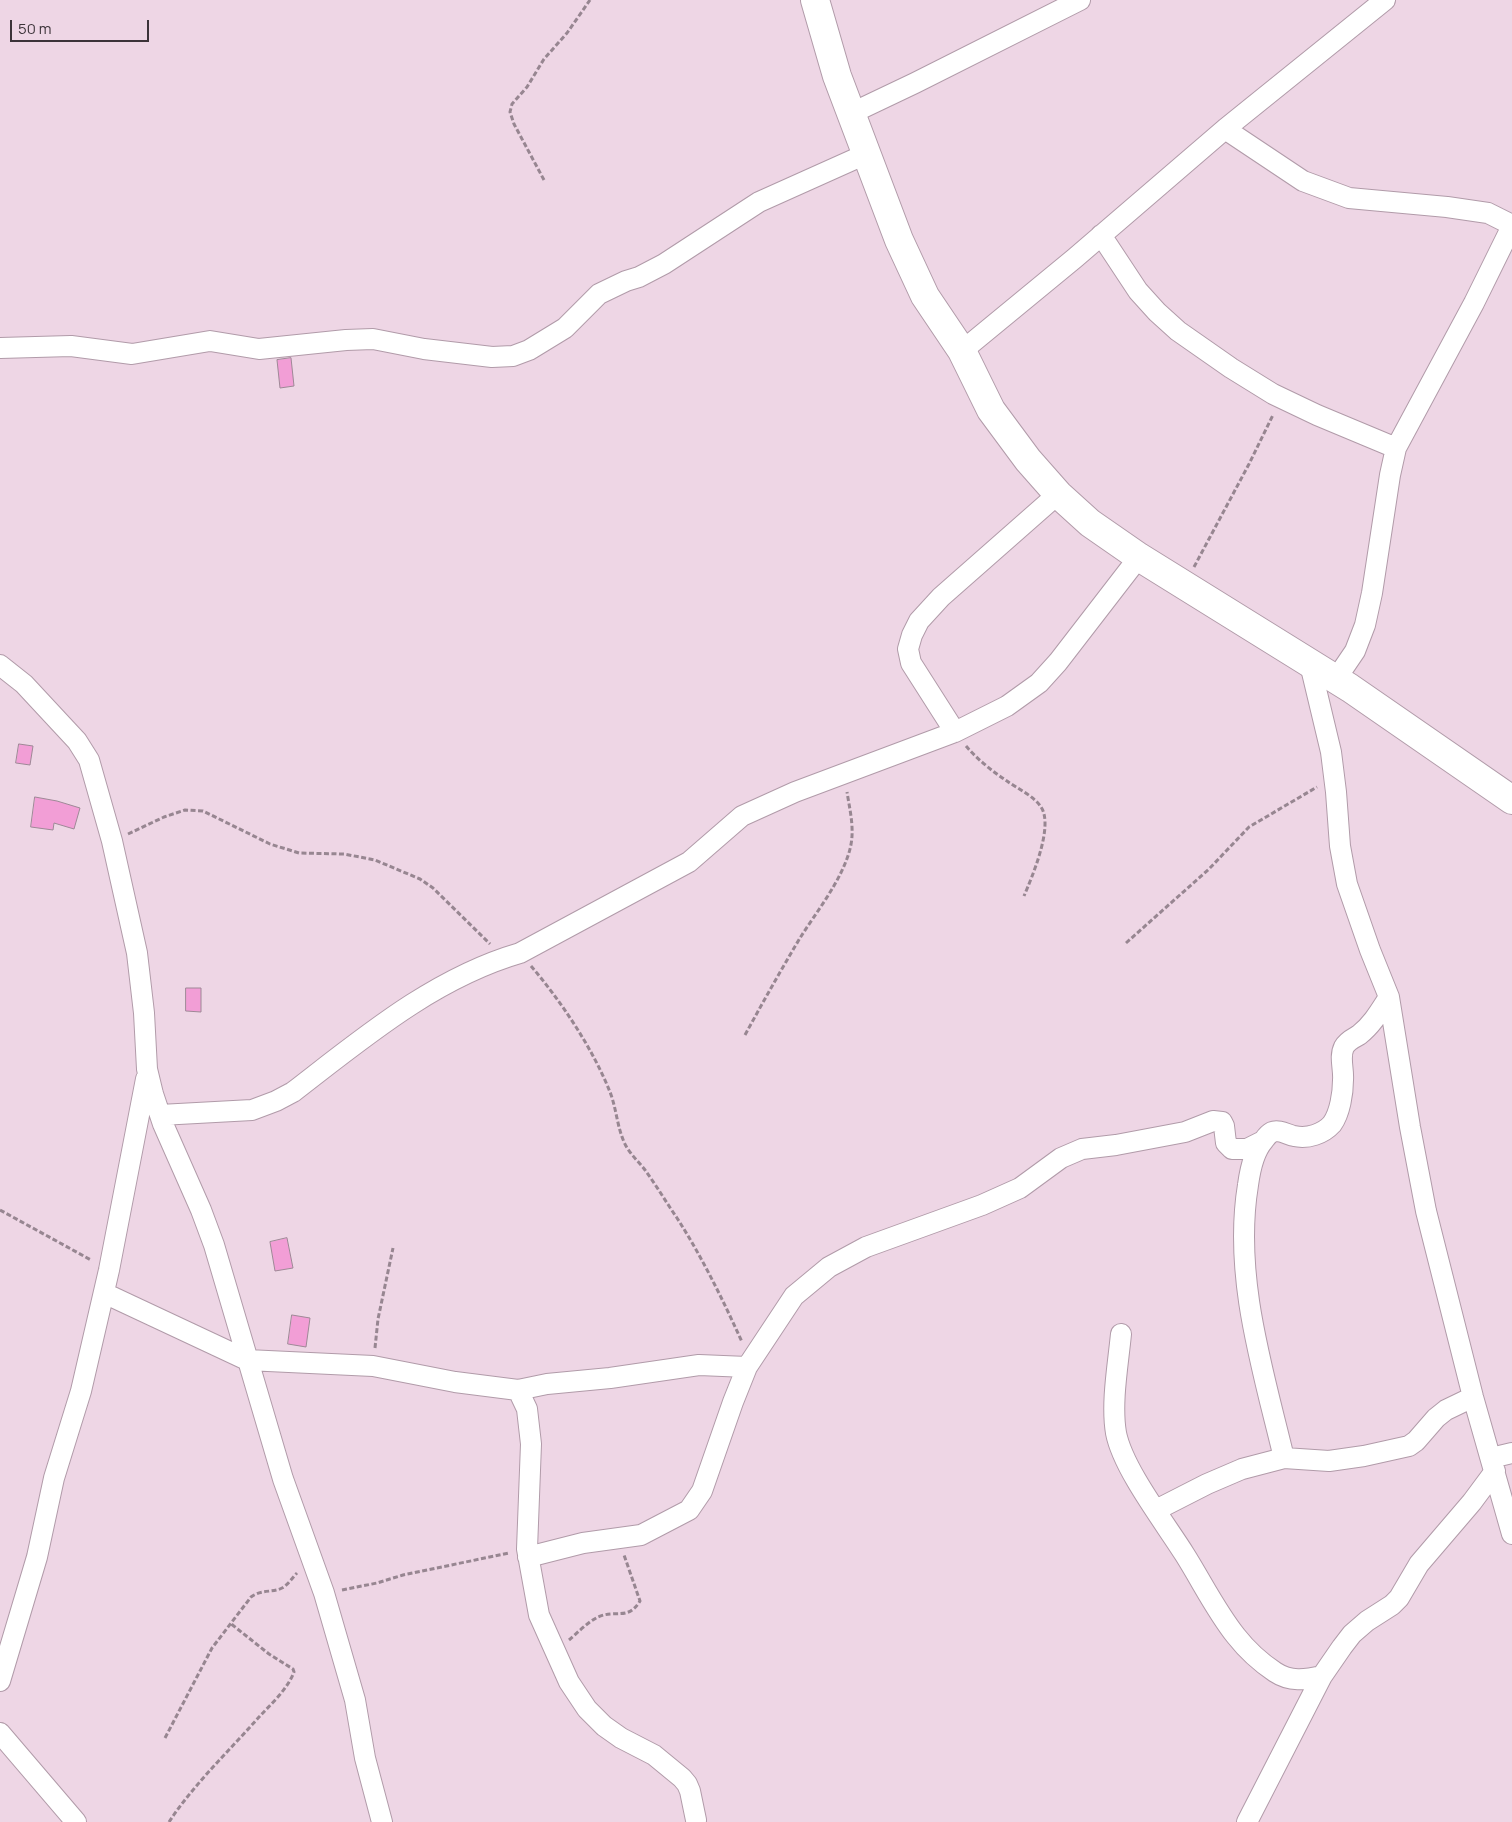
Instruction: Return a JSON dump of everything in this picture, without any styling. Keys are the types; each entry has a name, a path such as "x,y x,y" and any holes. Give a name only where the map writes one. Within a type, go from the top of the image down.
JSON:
{"street":[{"path":"815,0 837,76 899,240 925,296 962,351 991,410 1028,460 1058,494 1090,523 1139,557 1336,680 1512,800"},
{"path":"852,113 1080,0"},
{"path":"962,351 1225,129 1385,0"},
{"path":"1225,129 1303,181 1349,198 1483,212 1496,216 1512,225 1466,319 1396,448 1390,474 1372,594 1365,625 1355,651 1336,680"},
{"path":"0,348 71,346 132,354 210,341 259,349 373,339 424,349 492,357 513,356 529,350 565,328 599,294 626,281 640,277 664,264 760,202 866,154"},
{"path":"1101,235 1138,291 1178,331 1216,358 1280,398 1396,448"},
{"path":"954,732 911,663 908,649 912,635 919,621 940,596 1058,494"},
{"path":"160,1115 252,1110 276,1101 293,1092 395,1015 453,980 511,955 689,862 742,816 796,792 954,732 1007,706 1039,683 1058,662 1139,557"},
{"path":"1310,664 1329,743 1340,846 1347,884 1389,997 1426,1211 1473,1397 1512,1534"},
{"path":"0,665 24,684 77,741 89,760 112,841 137,953 148,1069 160,1115 214,1245 283,1479 324,1593 355,1700 365,1758 382,1822"},
{"path":"1284,1458 1254,1323 1245,1257 1245,1204 1250,1172 1263,1141 1271,1132 1275,1131 1307,1137 1324,1131 1333,1122 1340,1105 1344,1081 1342,1053 1345,1044 1369,1027 1389,997"},
{"path":"0,1681 36,1557 54,1478 81,1390 109,1270 148,1069"},
{"path":"528,1553 641,1535 689,1510 702,1492 749,1364 794,1296 829,1267 866,1247 982,1205 1020,1188 1061,1158 1082,1149 1116,1145 1185,1132 1213,1121 1222,1122 1226,1143 1232,1149 1247,1149 1263,1141"},
{"path":"104,1293 247,1360 373,1366 455,1382 518,1390 547,1384 699,1365 749,1364"},
{"path":"1121,1334 1115,1400 1116,1433 1123,1454 1136,1478 1218,1610 1253,1656 1276,1673 1290,1679 1306,1680 1322,1676"},
{"path":"518,1390 527,1410 531,1444 528,1553 539,1615 568,1682 587,1709 604,1726 621,1738 654,1755 674,1770 688,1784 696,1820"},
{"path":"1156,1510 1234,1473 1284,1458 1329,1461 1364,1456 1409,1446 1446,1410 1473,1397"},
{"path":"1247,1822 1322,1676 1352,1634 1399,1598 1419,1564 1472,1502 1493,1465 1512,1453"},
{"path":"0,1733 76,1822"}],"path":[{"path":"544,180 514,124 510,112 512,104 527,87 544,58 567,32 590,0"},
{"path":"1185,585 1249,464 1280,398"},
{"path":"954,732 976,755 1005,780 1030,796 1041,806 1044,813 1046,824 1044,835 1024,896"},
{"path":"745,1034 829,892 847,856 853,831 845,774"},
{"path":"1126,943 1209,869 1249,827 1334,776"},
{"path":"112,841 185,810 203,811 270,844 299,853 344,854 374,860 420,879 433,888 480,933 511,955 548,986 584,1041 609,1090 616,1109 619,1129 626,1147 645,1170 678,1220 708,1273 749,1364"},
{"path":"0,1210 109,1270"},
{"path":"373,1366 378,1318 392,1248"},
{"path":"556,1654 596,1618 629,1613 640,1601 617,1538"},
{"path":"324,1593 403,1575 528,1553"},
{"path":"165,1738 212,1648 230,1623 251,1597 258,1592 281,1589 288,1584 310,1557"},
{"path":"169,1822 209,1772 292,1679 293,1669 269,1654 230,1623"}],"building":[{"path":"291,358 294,386 280,388 277,360"},
{"path":"19,744 33,746 30,765 16,763"},
{"path":"35,797 80,808 74,829 54,823 53,830 31,827"},
{"path":"186,988 201,988 201,1012 186,1011"},
{"path":"287,1238 293,1268 275,1271 270,1242"},
{"path":"292,1315 310,1318 306,1347 288,1344"}]}
